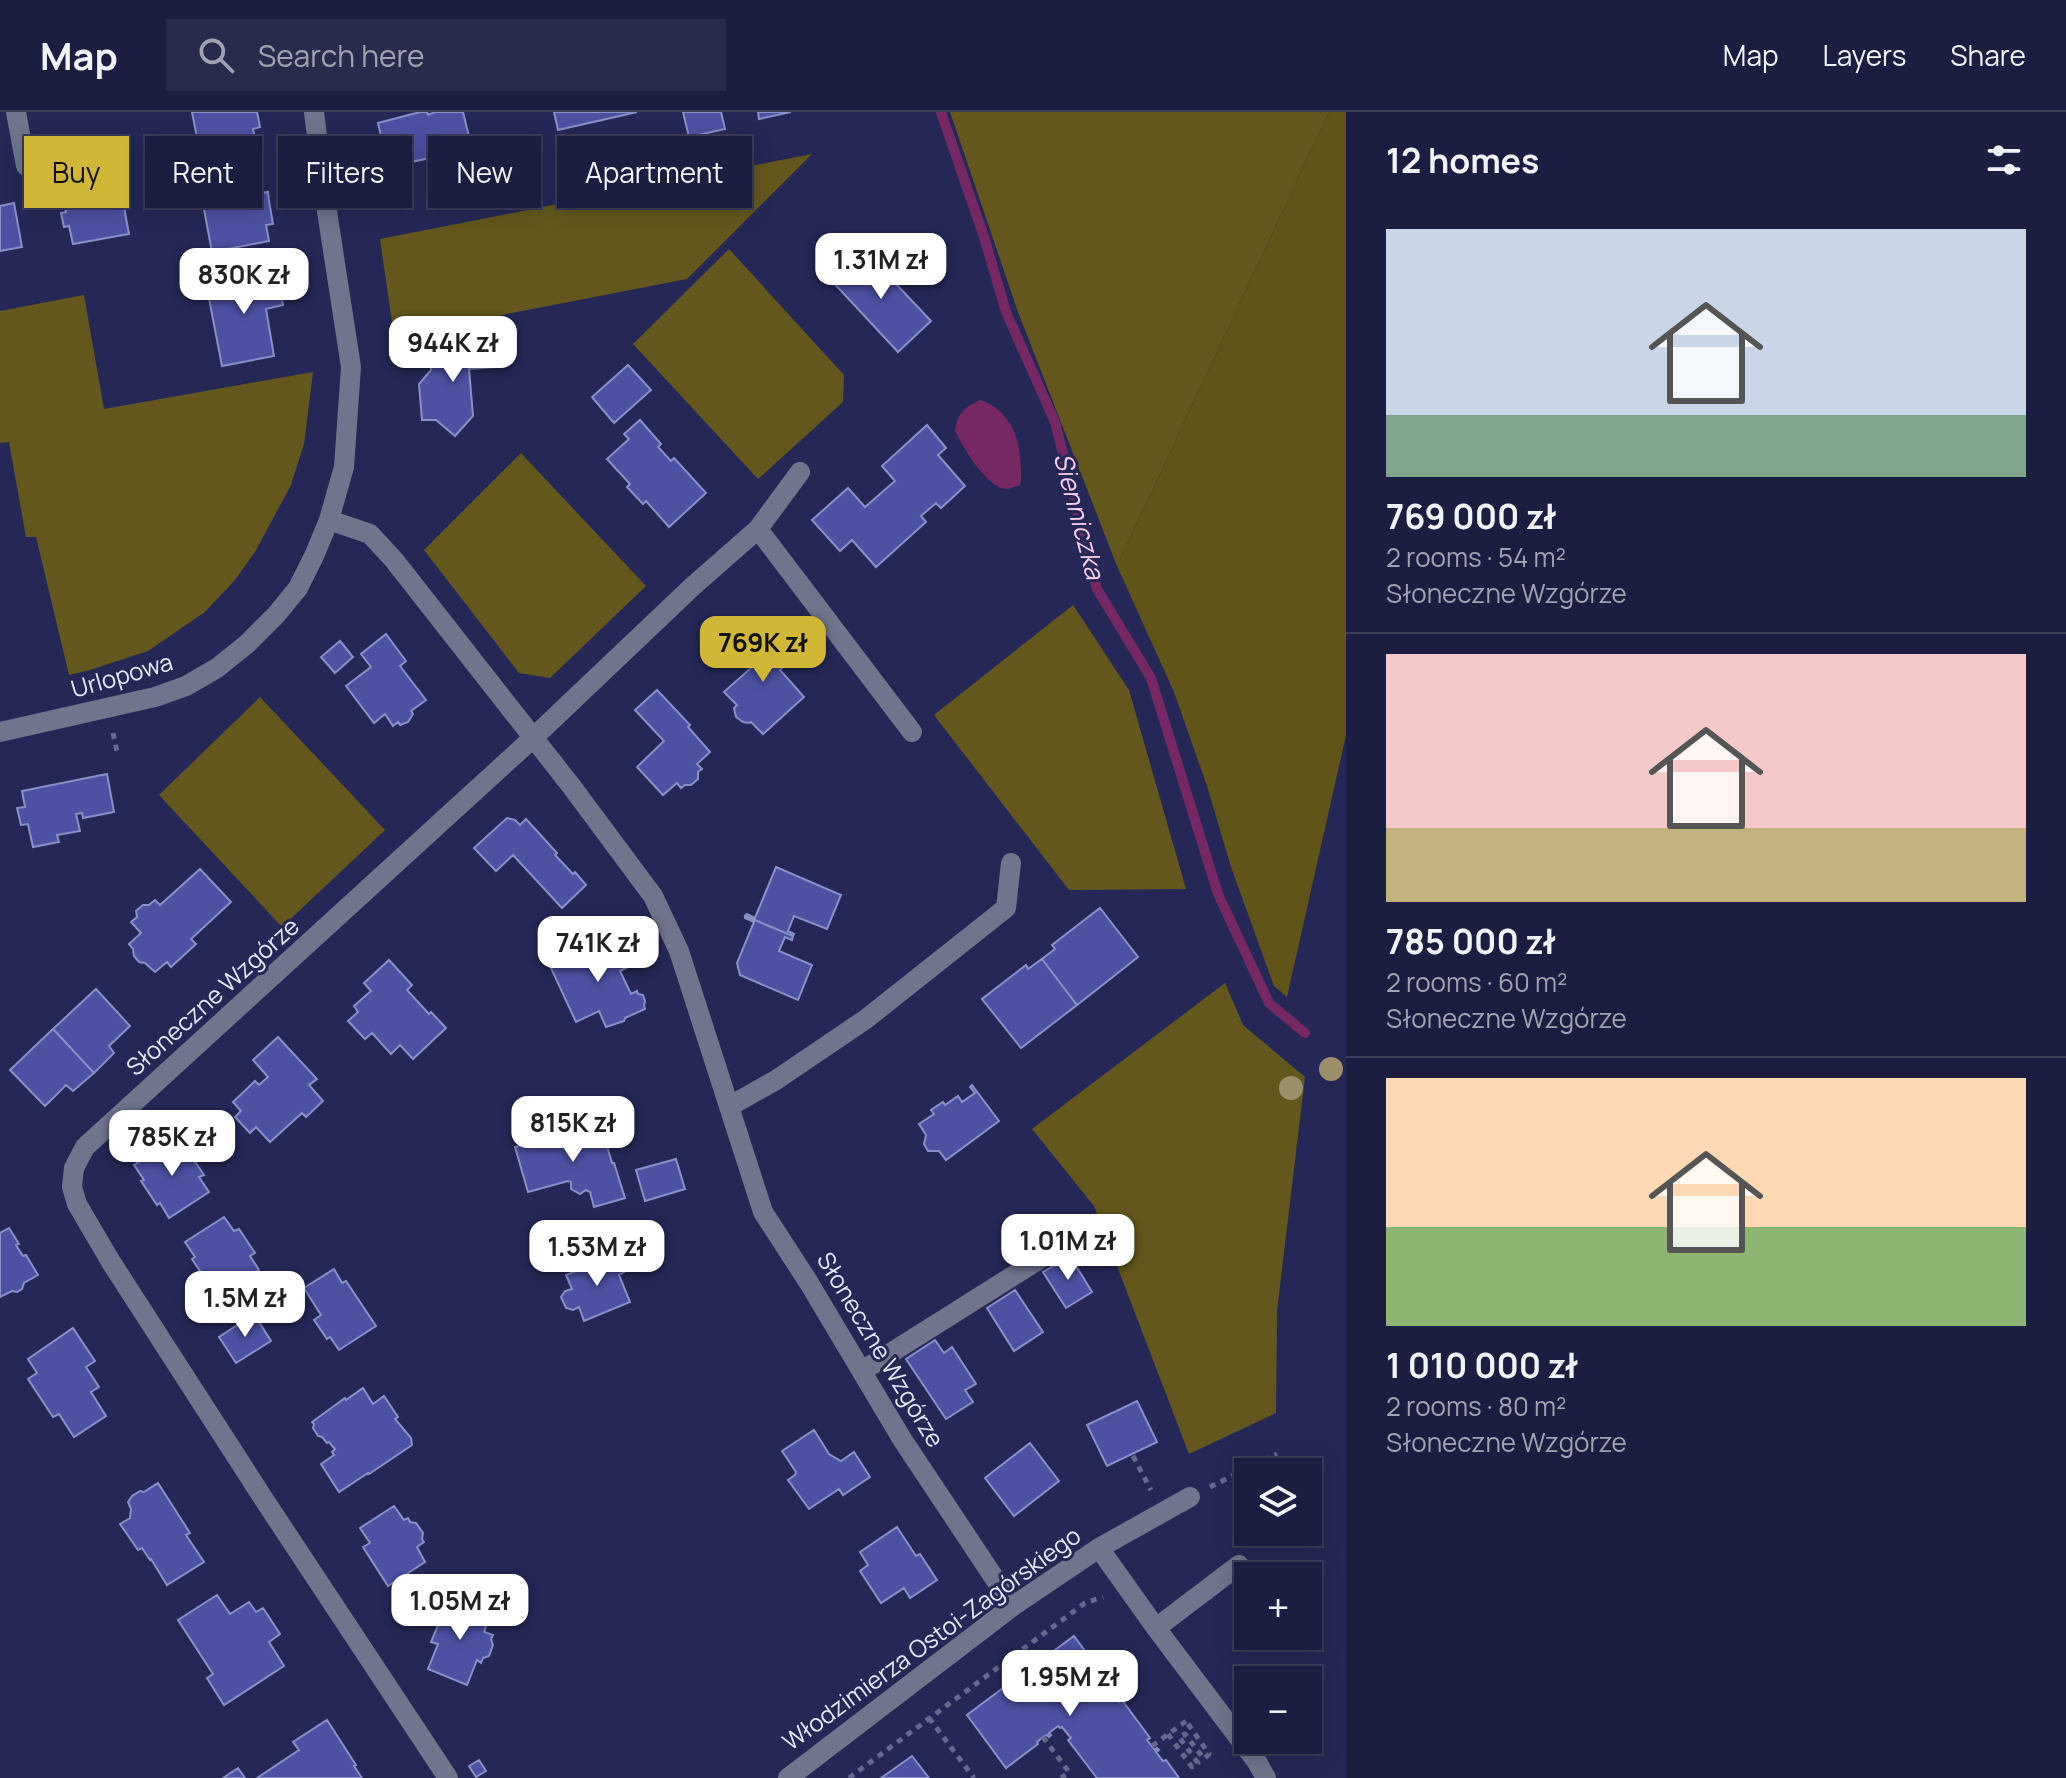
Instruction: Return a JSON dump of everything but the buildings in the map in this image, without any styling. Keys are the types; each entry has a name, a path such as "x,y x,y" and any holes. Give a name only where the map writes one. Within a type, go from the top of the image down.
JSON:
{"street":[{"path":"16,112 24,155"},
{"name":"Urlopowa","path":"0,732 155,697 186,686 217,668 247,644 298,588 329,520 344,467 351,367 314,112"},
{"name":"Słoneczne Wzgórze","path":"448,1778 111,1262 77,1204 72,1187 74,1168 85,1147 758,529 800,472"},
{"name":"Słoneczne Wzgórze","path":"329,520 370,534 394,560 653,896 679,951 763,1212 902,1439 1013,1606"},
{"path":"758,529 912,732"},
{"path":"730,1106 776,1080 866,1019 1006,908 1011,863"},
{"path":"862,1371 1062,1245"},
{"name":"Włodzimierza Ostoi-Zagórskiego","path":"788,1778 1013,1606 1099,1548 1190,1497"},
{"path":"1099,1548 1266,1778"},
{"path":"1156,1628 1234,1569"}],"path":[{"path":"112,728 117,752"},
{"path":"1190,1497 1277,1454"},
{"path":"1133,1456 1152,1492"},
{"path":"849,1778 1085,1603 1127,1589"},
{"path":"929,1718 974,1778"},
{"path":"1152,1746 1168,1734 1185,1722 1209,1754 1204,1759 1185,1734 1179,1737 1198,1763 1192,1767 1168,1734"},
{"path":"1043,1737 1069,1772 1061,1778"}],"shaded area":[{"path":"950,112 1329,112 1117,566 1018,312"},
{"path":"1329,112 1346,112 1346,735 1287,997 1274,986 1174,692 1117,566"},
{"path":"812,154 687,279 394,336 380,239 557,204 557,208 752,208 752,166"},
{"path":"729,249 844,375 843,402 758,479 633,344"},
{"path":"84,295 104,409 313,372 304,444 291,485 255,552 234,581 205,612 148,651 69,675 36,537 26,537 9,442 0,443 0,311"},
{"path":"980,400 998,409 1014,431 1019,449 1020,485 1007,489 992,482 976,466 955,431 963,412"},
{"path":"521,453 646,586 550,678 519,673 424,550"},
{"path":"1073,605 1129,690 1186,889 1069,890 934,715"},
{"path":"260,697 385,830 282,927 159,795"},
{"path":"1225,983 1243,1025 1305,1077 1277,1311 1276,1413 1189,1454 1094,1206 1032,1129"}],"waterway":[{"name":"Sienniczka","path":"941,112 1006,312 1055,422 1097,589 1151,678 1218,894 1269,1003 1305,1033"}]}
